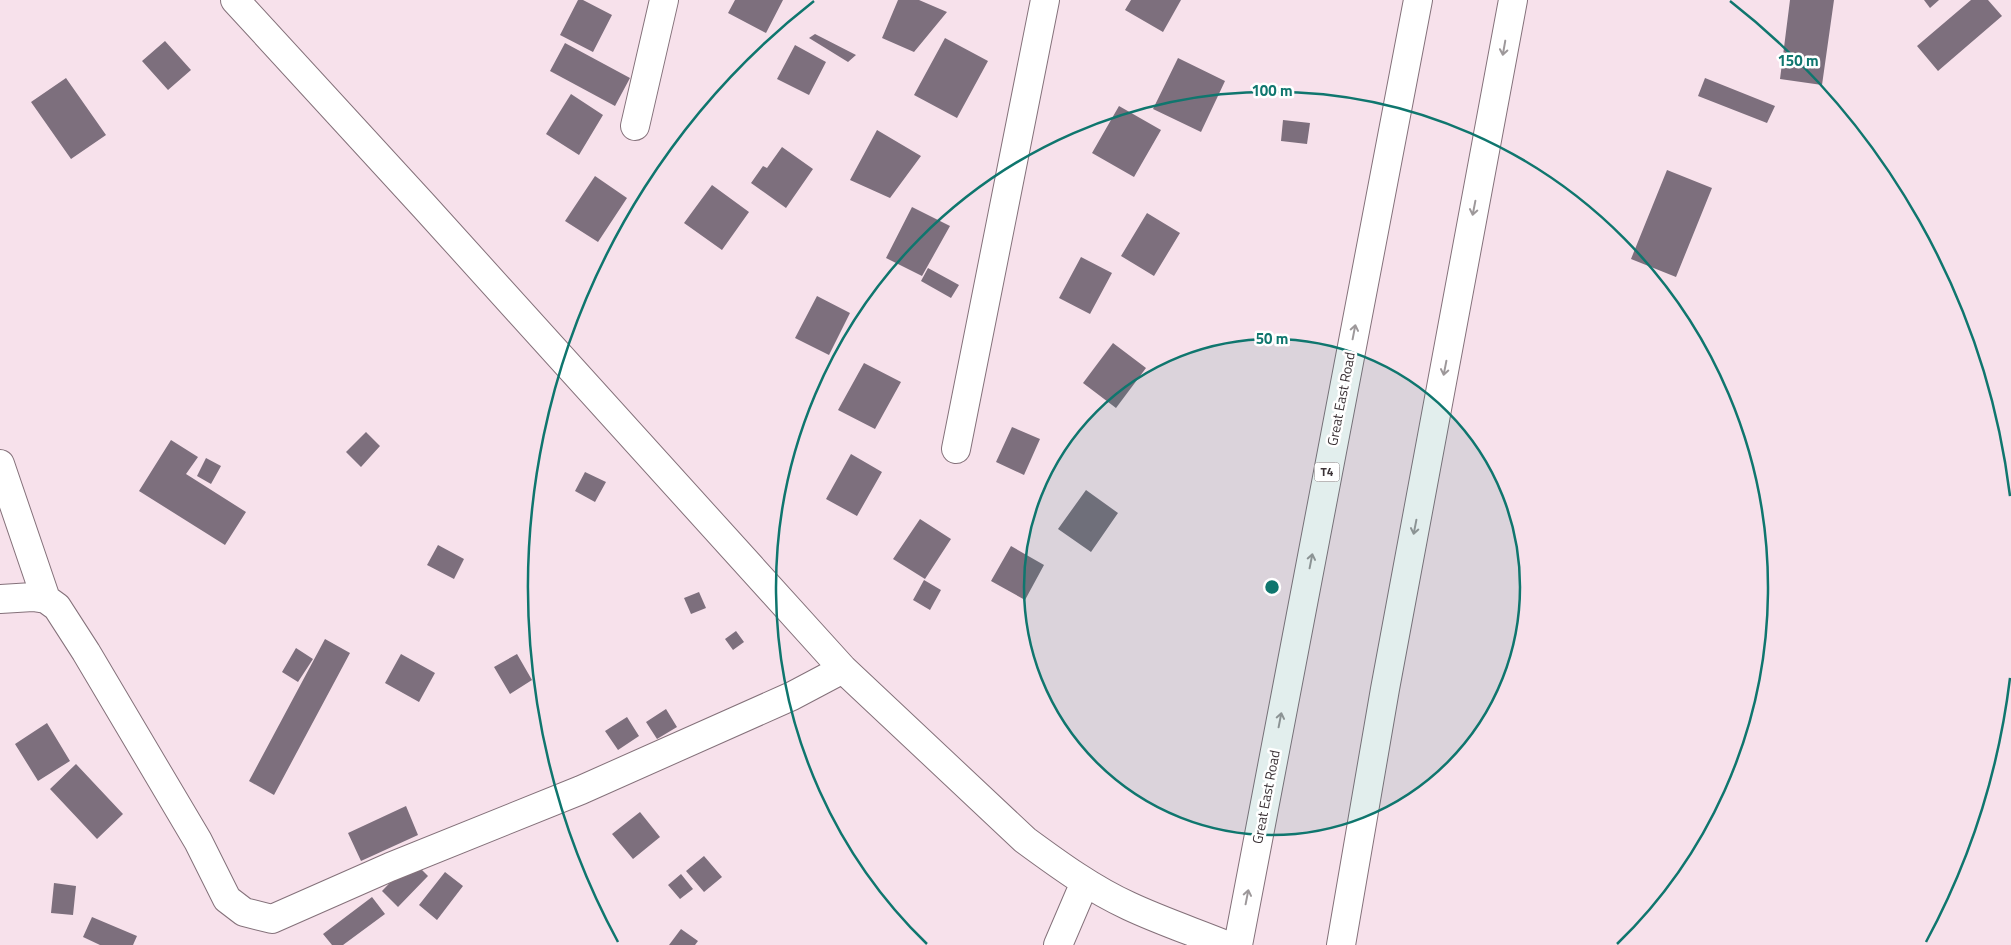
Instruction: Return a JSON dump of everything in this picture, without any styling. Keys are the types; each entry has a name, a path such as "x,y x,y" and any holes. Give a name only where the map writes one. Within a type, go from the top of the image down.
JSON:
{"street":[{"path":"234,0 424,206 843,669 1025,840 1085,882 1130,907 1226,945"},
{"path":"636,126 664,0"},
{"name":"Great East Road","path":"1238,945 1418,0"},
{"path":"1341,945 1384,689 1512,0"},
{"path":"956,449 1040,4"},
{"path":"0,464 46,599"},
{"path":"0,599 33,597 46,599 57,606 198,841 227,899 244,912 272,919 390,867 580,790 792,696 843,669"},
{"path":"1058,945 1085,882"}],"building":[{"path":"578,0 583,0 612,15 593,52 560,35"},
{"path":"735,0 783,0 766,33 728,13"},
{"path":"898,0 919,0 947,12 914,52 882,38"},
{"path":"1131,0 1181,0 1163,32 1125,10"},
{"path":"1790,0 1834,0 1822,85 1780,79"},
{"path":"1924,0 1939,0 1930,8"},
{"path":"1971,0 1988,0 2002,16 1938,71 1917,46"},
{"path":"815,34 856,55 848,62 809,38"},
{"path":"945,38 988,61 957,118 914,95"},
{"path":"165,41 191,70 168,90 142,61"},
{"path":"565,43 630,78 615,106 550,71"},
{"path":"795,45 826,62 809,95 777,79"},
{"path":"1178,58 1225,81 1201,132 1153,109"},
{"path":"66,78 106,135 71,159 31,102"},
{"path":"1705,78 1775,106 1767,123 1698,96"},
{"path":"571,94 603,115 579,155 546,134"},
{"path":"1119,106 1161,130 1134,177 1092,153"},
{"path":"1283,120 1310,123 1307,144 1281,141"},
{"path":"877,130 921,156 890,198 850,180"},
{"path":"782,147 813,169 786,208 751,183 763,166 767,168"},
{"path":"1667,170 1712,188 1676,277 1631,259"},
{"path":"595,176 627,198 598,242 565,221"},
{"path":"712,185 749,212 722,250 684,223"},
{"path":"912,207 950,226 922,276 886,258"},
{"path":"1147,213 1180,233 1154,276 1121,256"},
{"path":"1081,257 1112,273 1090,314 1059,298"},
{"path":"928,268 959,285 951,298 921,281"},
{"path":"817,296 850,313 829,355 795,338"},
{"path":"1113,343 1146,368 1116,408 1083,383"},
{"path":"864,363 901,382 875,429 838,410"},
{"path":"1012,427 1040,439 1024,475 996,462"},
{"path":"366,432 380,446 361,467 346,452"},
{"path":"171,440 198,457 186,474 246,512 225,545 139,491"},
{"path":"851,454 882,472 857,516 826,499"},
{"path":"206,458 221,466 211,484 197,476"},
{"path":"585,472 606,482 595,502 575,491"},
{"path":"1086,490 1118,513 1091,552 1058,529"},
{"path":"920,519 951,539 925,579 893,559"},
{"path":"438,545 464,559 454,579 427,565"},
{"path":"1011,546 1044,565 1025,600 991,581"},
{"path":"924,580 941,590 930,610 913,600"},
{"path":"699,592 706,608 691,614 684,598"},
{"path":"736,631 744,642 733,650 725,639"},
{"path":"325,639 350,653 274,795 249,781"},
{"path":"296,648 313,659 298,682 282,672"},
{"path":"401,654 435,673 419,702 385,683"},
{"path":"517,654 532,680 510,694 494,667"},
{"path":"666,709 677,727 657,739 646,722"},
{"path":"627,717 639,736 618,750 605,731"},
{"path":"47,723 70,761 38,781 15,744"},
{"path":"76,764 123,814 97,839 50,789"},
{"path":"406,806 418,835 361,861 348,833"},
{"path":"640,812 660,837 633,859 612,834"},
{"path":"704,856 722,877 704,892 686,871"},
{"path":"412,860 428,876 398,907 382,891"},
{"path":"445,872 463,886 437,920 419,905"},
{"path":"681,874 693,889 680,899 668,885"},
{"path":"54,883 76,886 73,915 51,913"},
{"path":"372,897 385,914 343,945 332,945 323,934"},
{"path":"92,917 137,936 133,945 100,945 83,937"},
{"path":"681,929 698,941 695,945 669,945"}]}
